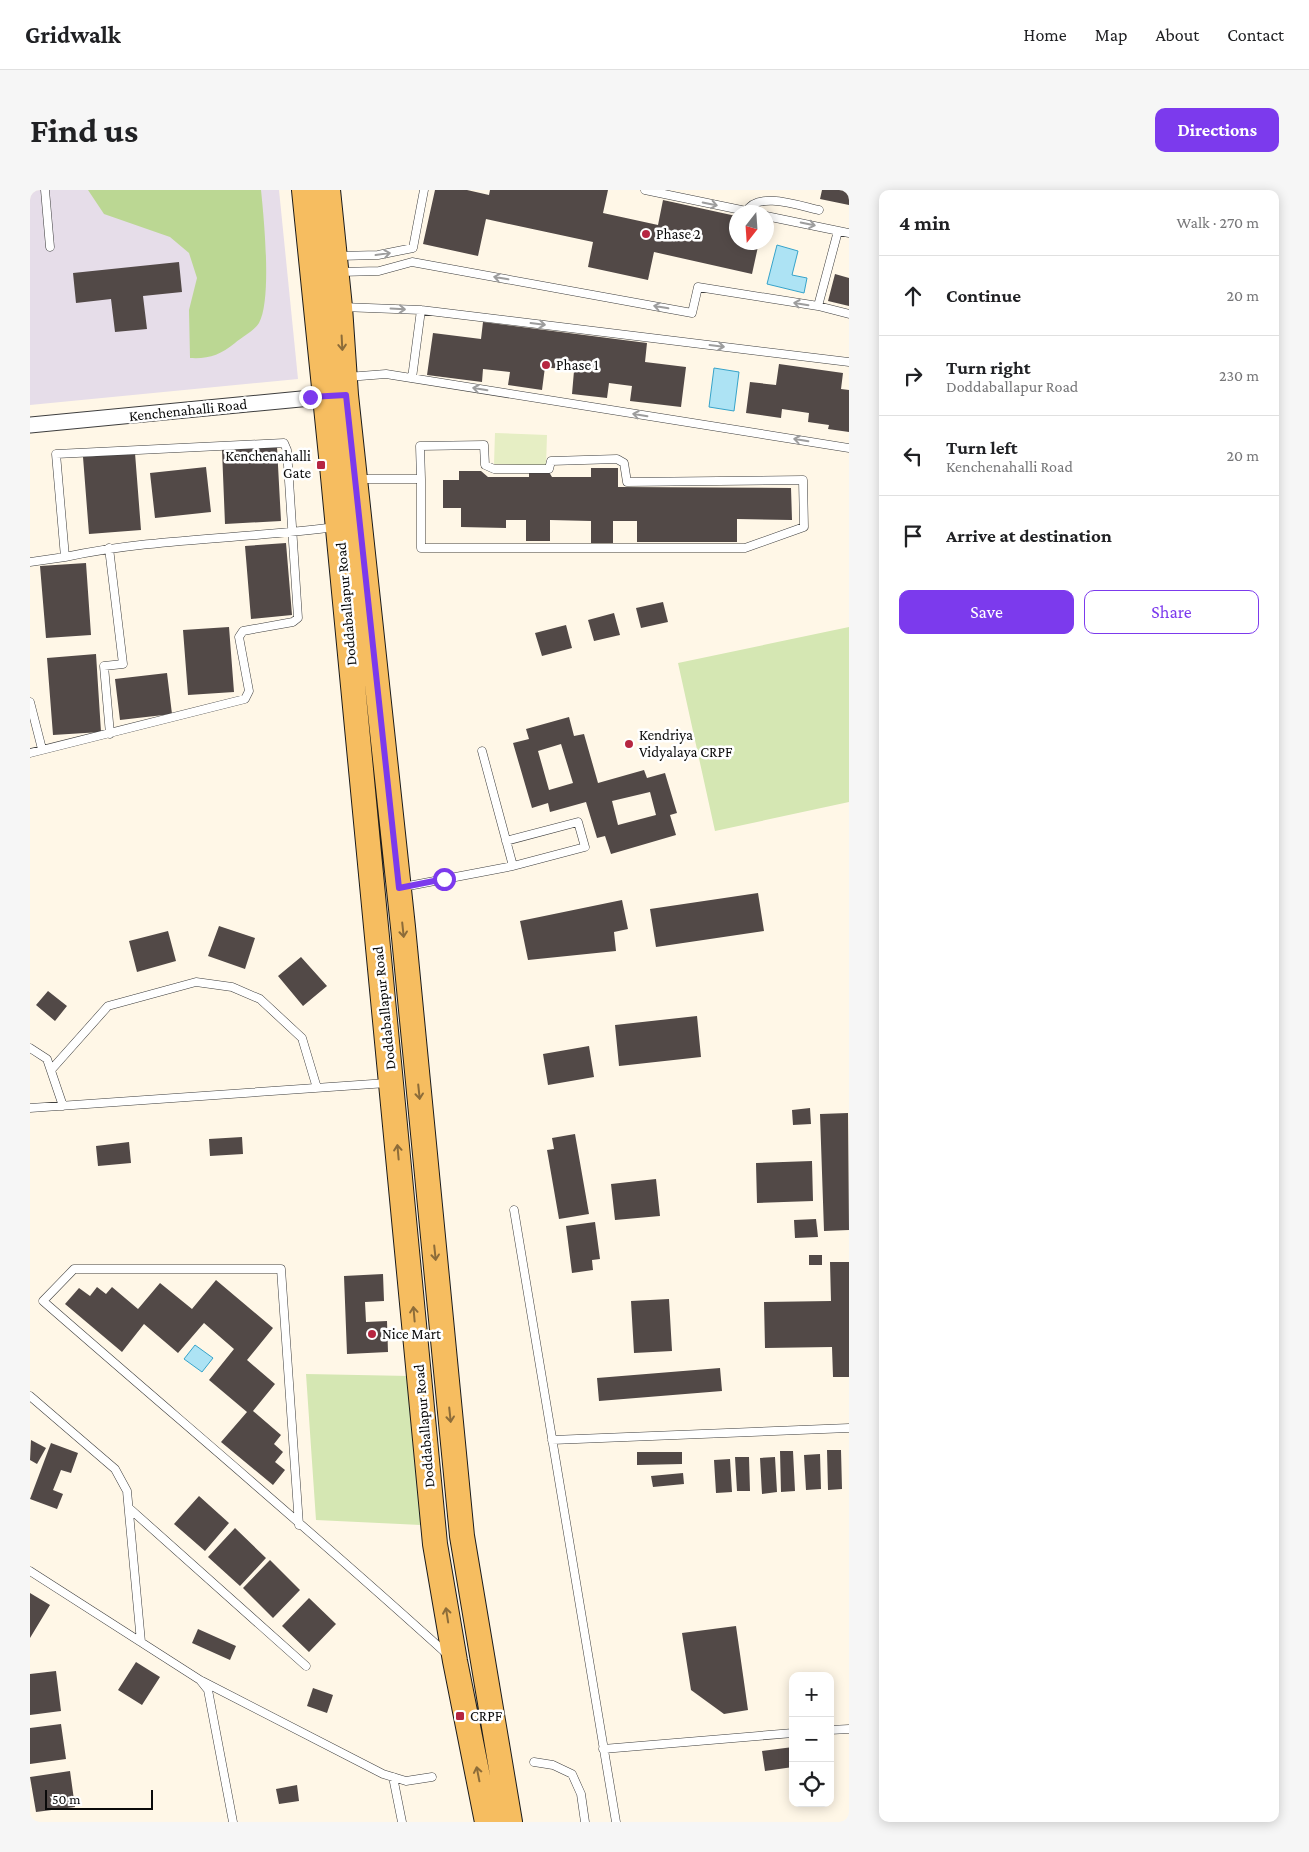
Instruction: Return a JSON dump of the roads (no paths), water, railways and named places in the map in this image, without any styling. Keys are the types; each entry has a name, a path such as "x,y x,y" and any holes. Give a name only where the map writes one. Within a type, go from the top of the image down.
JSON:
{"main road":[{"name":"Doddaballapur Road","path":"304,190 338,389 356,479 399,888 462,1536 510,1822"},
{"name":"Doddaballapur Road","path":"328,190 340,307 338,526 435,1544 455,1661 487,1822"}],"street":[{"name":"Kenchenahalli Road","path":"30,425 338,389"}],"lane":[{"path":"45,190 50,247"},
{"path":"412,262 424,190"},
{"path":"646,190 729,208"},
{"path":"751,205 752,203 766,199 819,210"},
{"path":"774,218 849,233"},
{"path":"818,306 838,231"},
{"path":"335,264 413,248"},
{"path":"335,264 379,271 412,262 692,313 698,287 818,306 849,314"},
{"path":"340,307 420,310 849,362"},
{"path":"412,378 420,310"},
{"path":"338,389 386,374 849,448"},
{"path":"30,753 245,699 249,691 239,637 243,632 293,622 298,618 287,450 284,443 56,454 65,557"},
{"path":"484,445 485,465 494,469 549,468 551,461 617,459 624,463 626,482 803,480 804,527 745,548 421,548 421,479 420,446 484,445"},
{"path":"356,479 421,479"},
{"path":"30,562 109,548 338,526"},
{"path":"109,548 123,664 104,666 110,734"},
{"path":"30,702 42,750"},
{"path":"482,751 513,866"},
{"path":"399,888 513,866 585,847 578,822 506,841"},
{"path":"51,1070 108,1006 196,982 232,988 260,999 302,1038 317,1088"},
{"path":"30,1048 47,1059 64,1106"},
{"path":"30,1108 392,1082"},
{"path":"514,1210 616,1822"},
{"path":"299,1525 281,1269 74,1269 43,1301 299,1525 455,1661"},
{"path":"30,1396 115,1469 127,1491 141,1642"},
{"path":"552,1440 849,1428"},
{"path":"129,1508 306,1666"},
{"path":"30,1571 200,1680 393,1777 406,1782 432,1777"},
{"path":"200,1680 208,1690 233,1822"},
{"path":"834,1730 849,1729"},
{"path":"603,1749 789,1734"},
{"path":"534,1762 554,1765 572,1774 581,1794 585,1822"},
{"path":"393,1777 402,1822"}],"water":[{"path":"777,245 798,251 792,275 807,278 804,293 767,284"},
{"path":"714,368 739,372 734,411 709,407"},
{"path":"195,1345 213,1358 202,1372 184,1359"}],"place":[{"name":"Phase 2","path":"646,234"},
{"name":"Phase 1","path":"546,365"},
{"name":"Kenchenahalli Gate","path":"321,465"},
{"name":"Kendriya Vidyalaya CRPF","path":"629,744"},
{"name":"Nice Mart","path":"372,1334"},
{"name":"CRPF","path":"460,1716"}]}
